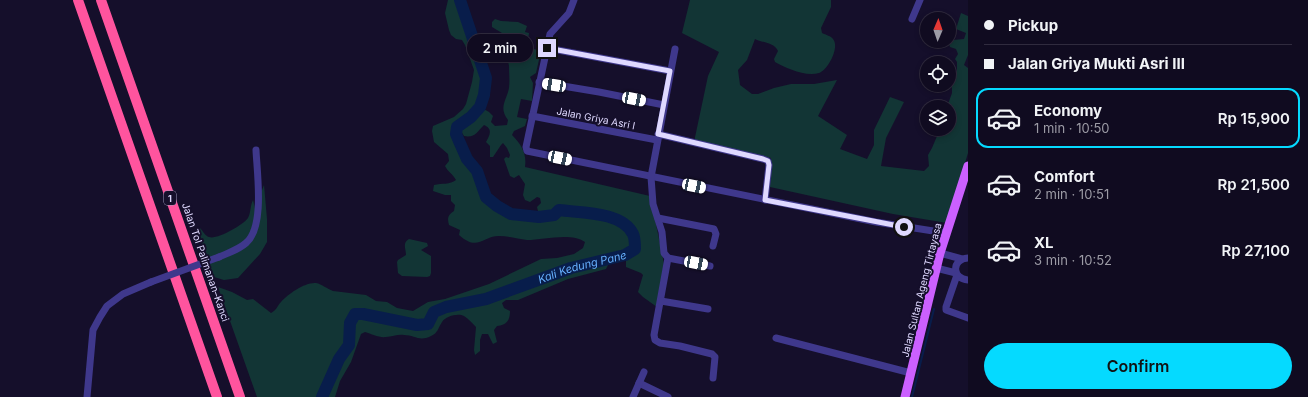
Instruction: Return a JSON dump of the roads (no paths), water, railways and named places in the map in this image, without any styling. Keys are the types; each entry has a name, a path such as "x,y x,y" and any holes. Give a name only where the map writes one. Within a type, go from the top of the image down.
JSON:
{"highway":[{"name":"1","path":"78,0 217,397"},
{"name":"Jalan Tol Palimanan–Kanci","path":"101,0 240,397"}],"main road":[{"name":"Jalan Sultan Ageng Tirtayasa","path":"905,397 942,254 946,233 968,166"}],"street":[{"path":"574,0 569,14 550,34 532,116 526,147 527,151 876,222 946,233"},
{"path":"912,19 920,0"},
{"path":"547,48 670,71"},
{"path":"675,49 651,177 653,204 662,232 664,250 668,258 661,301 654,330 655,340 660,343 673,344 712,354 715,357 713,378"},
{"path":"539,82 600,92 664,105"},
{"name":"Jalan Griya Asri I","path":"532,116 658,137 763,159 768,161 769,165 765,200"},
{"path":"87,397 93,330 107,306 123,294 219,257 236,250 247,243 254,232 257,219 258,203 256,150"},
{"path":"658,218 714,229 716,234 713,246"},
{"path":"942,254 965,259"},
{"path":"668,258 710,266"},
{"path":"965,259 956,265 946,310 968,318"},
{"path":"938,269 954,273 960,278 968,280"},
{"path":"661,301 708,309"},
{"path":"776,338 911,373"},
{"path":"633,397 644,372"},
{"path":"639,383 668,397"}],"waterway":[{"name":"Kali Kedung Pane","path":"322,397 339,359 349,345 350,323 355,314 363,314 417,325 428,324 434,312 446,307 486,299 571,268 625,255 635,249 634,236 628,226 610,217 600,214 559,210 554,215 539,217 511,214 497,206 486,197 477,171 467,159 456,134 457,127 471,117 480,107 484,95 486,78 460,0"},
{"path":"912,397 934,309"}]}
